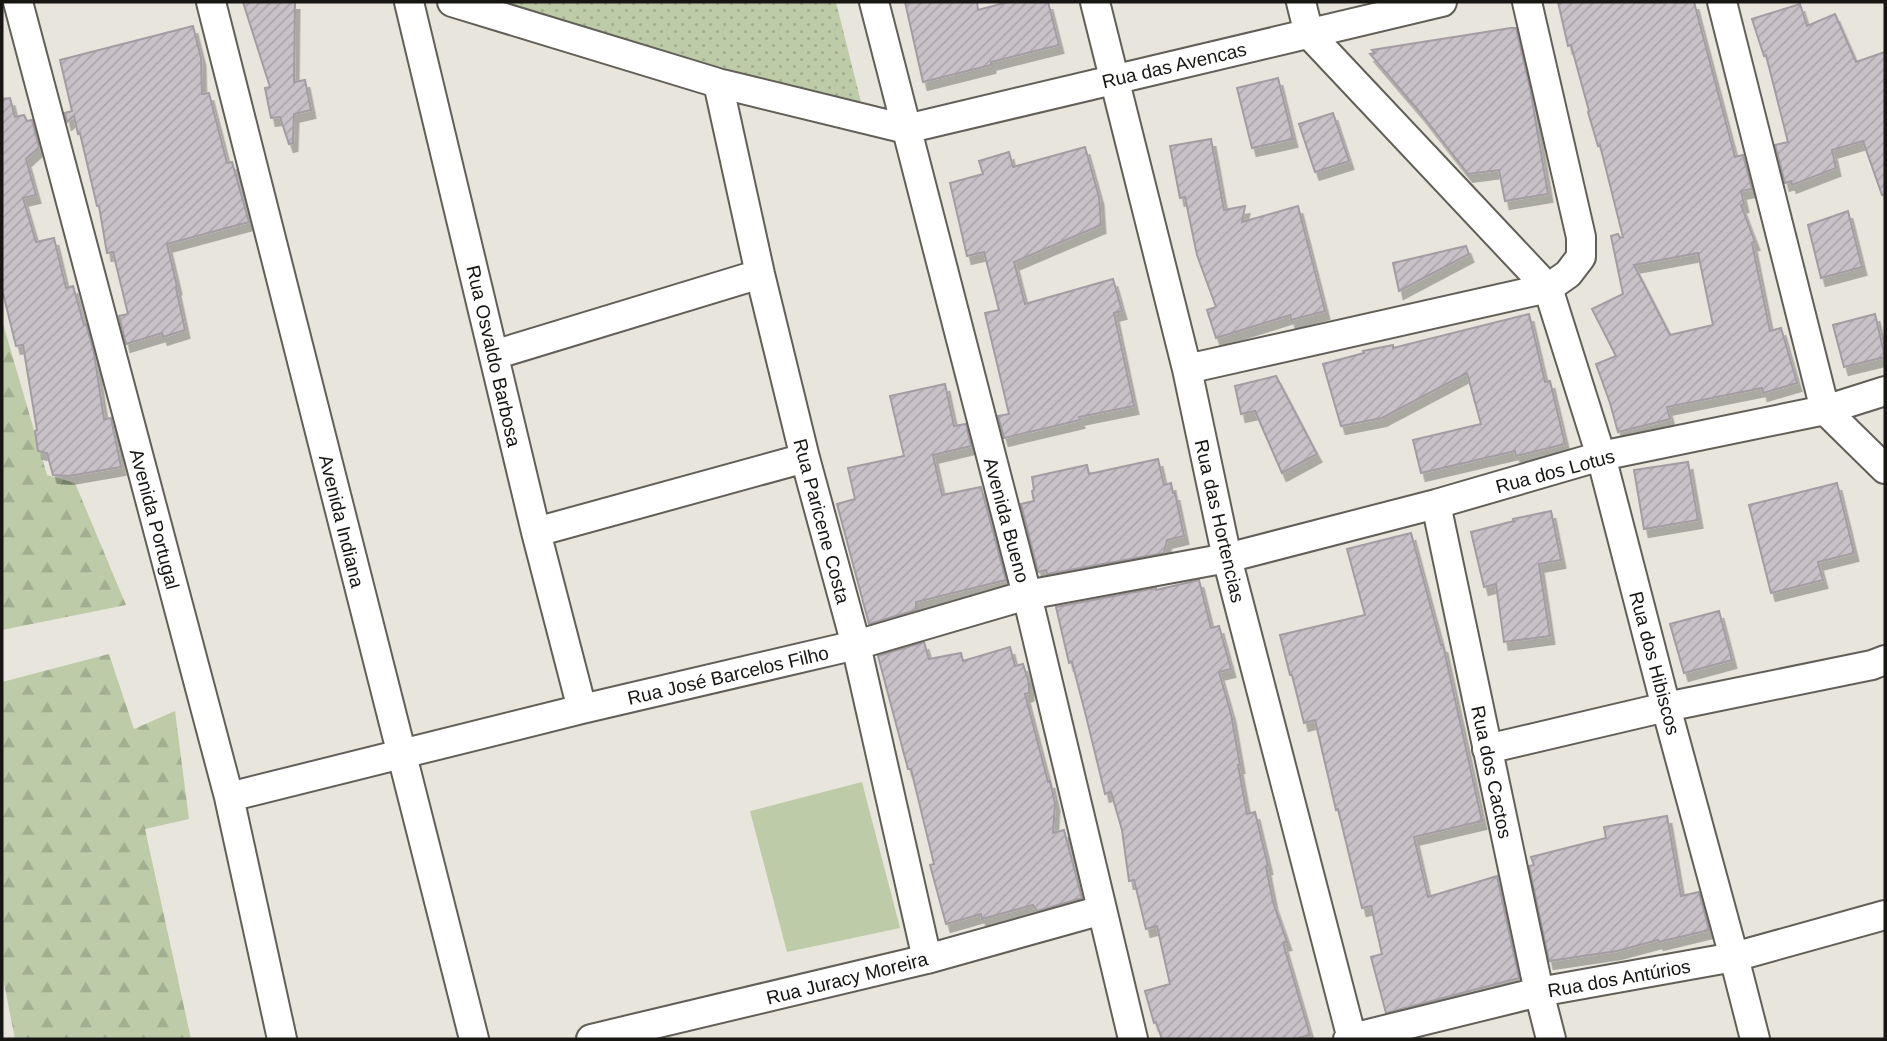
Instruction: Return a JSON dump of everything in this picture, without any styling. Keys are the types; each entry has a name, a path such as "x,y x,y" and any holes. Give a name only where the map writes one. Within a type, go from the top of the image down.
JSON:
{"street":[{"name":"Avenida Portugal","path":"18,2 229,797 282,1039"},
{"name":"Avenida Indiana","path":"211,2 474,1039"},
{"name":"Rua Osvaldo Barbosa","path":"409,2 536,532 582,709"},
{"path":"452,2 718,83 906,129"},
{"name":"Avenida Bueno","path":"874,2 1027,595 1133,1039"},
{"name":"Rua das Hortencias","path":"1095,2 1187,369 1227,558 1350,1039"},
{"path":"1301,2 1309,34 1548,288"},
{"name":"Rua das Avencas","path":"906,129 1442,2"},
{"path":"1187,369 1548,288 1568,274 1581,257 1581,237 1527,2"},
{"path":"1722,2 1825,410 1885,469"},
{"name":"Rua Paricene Costa","path":"718,83 760,274 805,458 856,645 927,959"},
{"path":"494,355 760,274"},
{"name":"Rua dos Hibiscos","path":"1548,288 1601,456 1665,707 1755,1039"},
{"name":"Rua dos Lotus","path":"1227,558 1436,504 1601,456 1825,410 1885,391"},
{"path":"536,532 805,458"},
{"name":"Rua dos Cactos","path":"1436,504 1551,1039"},
{"name":"Rua José Barcelos Filho","path":"229,797 582,709 856,645 1027,595 1227,558"},
{"path":"1488,749 1665,707 1872,665 1885,660"},
{"name":"Rua Juracy Moreira","path":"591,1039 927,959 1101,910"},
{"name":"Rua dos Antúrios","path":"1350,1039 1539,992 1734,957 1885,915"}],"green space":[{"path":"486,2 836,2 862,106"},
{"path":"2,320 47,475 75,483 126,605 2,630"},
{"path":"109,654 134,729 175,711 189,819 145,829 191,1039 15,1039 2,973 2,682"},
{"path":"862,782 900,928 787,952 750,811"}],"building":[{"path":"243,2 295,2 294,82 305,80 311,110 294,114 293,143 289,144 280,117 271,118 265,88 270,87"},
{"path":"905,2 977,2 978,10 1008,2 1048,2 1059,45 923,82"},
{"path":"1558,2 1694,2 1735,157 1743,155 1752,189 1741,191 1744,204 1741,205 1755,242 1752,243 1770,331 1781,328 1797,383 1763,393 1762,388 1667,407 1670,419 1618,432 1596,364 1616,356 1592,309 1623,294 1611,236 1618,234 1620,238 1623,237 1600,145 1598,146 1588,112 1571,45 1568,46","holes":["1698,253 1713,325 1670,335 1634,265"]},
{"path":"1800,4 1807,26 1835,14 1856,62 1885,52 1885,194 1882,195 1863,141 1832,150 1836,168 1792,185 1791,181 1785,183 1775,145 1788,142 1766,55 1764,56 1752,19"},
{"path":"193,26 201,58 202,94 209,93 227,163 232,162 249,222 167,244 185,330 163,337 162,333 126,344 119,316 128,314 113,252 107,253 99,206 74,116 67,122 65,113 72,111 60,60"},
{"path":"1516,28 1530,88 1548,194 1505,201 1499,170 1468,174 1370,54 1375,53 1372,50"},
{"path":"1278,78 1293,139 1252,148 1237,88"},
{"path":"10,98 15,117 24,115 27,121 32,120 39,147 26,159 36,195 23,198 36,242 54,238 66,288 73,286 94,353 104,419 111,418 121,467 69,476 53,475 47,453 38,451 23,345 16,346 2,289 2,99"},
{"path":"1333,113 1349,161 1315,172 1299,124"},
{"path":"1211,139 1224,210 1245,206 1242,222 1298,206 1325,311 1291,320 1290,315 1216,338 1207,310 1216,307 1197,255 1185,197 1180,198 1170,146"},
{"path":"1085,147 1099,197 1101,225 1014,262 1025,304 1113,279 1122,311 1114,313 1134,406 1079,417 1080,420 1004,438 998,416 1009,414 985,313 999,310 984,252 967,256 950,183 983,174 979,161 1009,152 1013,167"},
{"path":"1848,211 1862,267 1821,278 1808,225"},
{"path":"1466,246 1469,254 1399,291 1393,263"},
{"path":"1529,314 1545,382 1550,381 1565,444 1516,456 1515,451 1421,473 1413,440 1481,424 1467,373 1382,418 1341,426 1323,364 1364,353 1363,351 1393,345 1393,348"},
{"path":"1875,314 1885,357 1844,367 1833,325"},
{"path":"1276,376 1317,454 1282,473 1255,411 1241,414 1235,386"},
{"path":"945,384 954,426 966,424 971,446 933,455 942,495 981,487 1006,580 916,602 916,610 869,624 837,504 855,499 848,468 904,456 890,396"},
{"path":"1158,459 1164,485 1171,483 1175,493 1184,536 1167,540 1164,553 1047,574 1046,570 1038,572 1021,504 1034,501 1032,477 1087,465 1089,474"},
{"path":"1688,462 1698,520 1644,529 1634,470"},
{"path":"1837,483 1854,553 1818,562 1823,580 1771,593 1749,505"},
{"path":"1551,511 1561,560 1539,564 1550,636 1504,642 1496,584 1484,587 1471,532"},
{"path":"1411,533 1443,645 1482,821 1414,837 1428,897 1497,876 1519,978 1386,1013 1371,957 1382,954 1371,906 1362,908 1315,720 1304,723 1280,635 1365,615 1347,549"},
{"path":"1199,580 1211,628 1219,626 1231,669 1219,672 1231,714 1247,814 1255,812 1268,866 1266,867 1273,902 1287,942 1283,943 1310,1035 1294,1039 1162,1039 1156,1022 1154,1023 1145,991 1170,984 1157,926 1146,929 1134,880 1129,881 1122,830 1111,792 1105,794 1056,607"},
{"path":"1719,611 1732,660 1684,673 1670,624"},
{"path":"924,642 929,659 961,653 963,661 1010,647 1015,666 1023,664 1029,683 1029,693 1025,694 1055,803 1053,833 1064,830 1082,898 1037,911 1033,905 982,919 981,914 946,924 930,865 934,864 911,769 908,769 878,656"},
{"path":"1667,816 1681,896 1699,892 1709,930 1617,951 1549,961 1529,866 1534,865 1531,857 1606,838 1604,827"}]}
